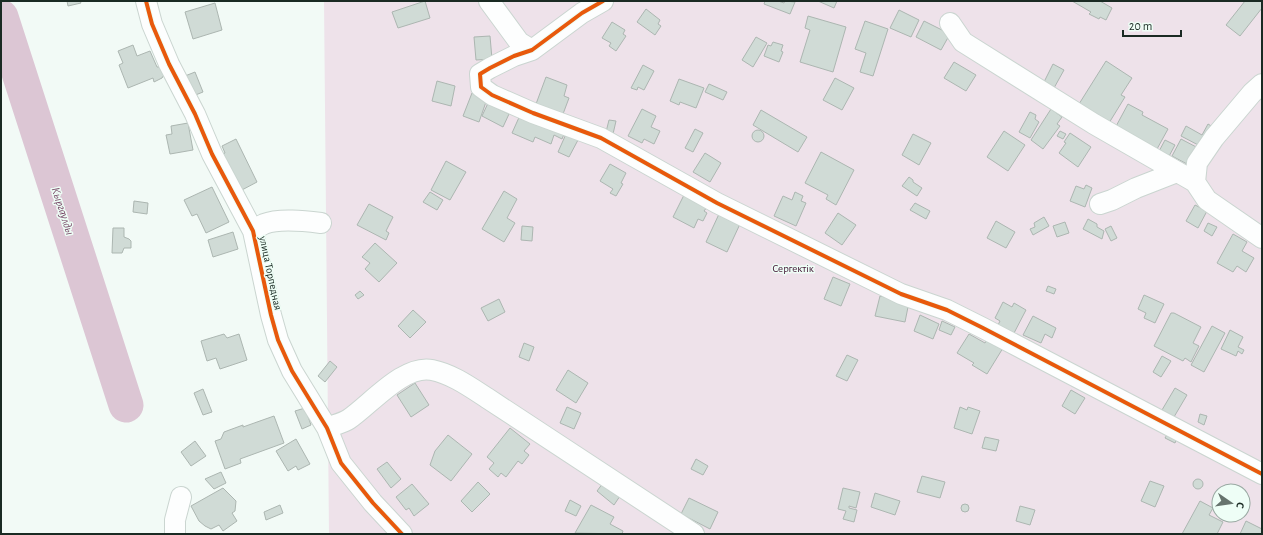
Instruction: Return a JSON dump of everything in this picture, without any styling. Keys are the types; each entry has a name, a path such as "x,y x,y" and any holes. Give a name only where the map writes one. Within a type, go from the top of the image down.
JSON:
{"street":[{"name":"улица Торпедная","path":"146,1 152,24 169,64 212,154 253,231 271,315 278,340 292,372 327,428 341,463 373,503 402,534"},
{"path":"489,1 519,42 532,50"},
{"path":"603,1 582,13 532,50 514,56 480,74 481,87 492,95 533,113 601,138 717,203 901,294 946,310 983,328 1262,474"},
{"path":"950,23 963,42 1094,124 1195,182 1207,200 1262,238"},
{"path":"1195,182 1197,163 1214,138 1252,93 1262,84"},
{"path":"1100,204 1177,172"},
{"path":"253,231 264,224 276,222 301,221 321,223"},
{"path":"327,428 348,419 388,386 414,371 431,369 457,379 694,534"},
{"path":"175,534 175,520 181,497"}],"green space":[{"name":"Сергектік","path":"324,1 1262,1 1262,534 329,534"}],"building":[{"path":"67,1 80,1 81,3 68,6"},
{"path":"425,1 430,18 398,28 392,12"},
{"path":"765,1 778,1 784,3 785,1 795,2 790,14 764,4"},
{"path":"818,1 837,1 834,8"},
{"path":"1072,1 1100,1 1112,8 1106,20 1100,17 1099,19 1089,14 1091,12"},
{"path":"1245,1 1262,1 1262,8 1240,36 1226,25"},
{"path":"215,3 222,30 193,39 185,12"},
{"path":"646,9 660,20 658,24 661,26 655,35 637,22"},
{"path":"899,10 919,20 911,37 890,28"},
{"path":"808,16 846,27 833,72 800,62 810,30 805,28"},
{"path":"865,21 888,29 873,76 860,72 866,53 855,49"},
{"path":"924,21 950,34 941,50 916,37"},
{"path":"612,22 625,30 623,34 626,36 616,51 609,46 611,43 602,38"},
{"path":"490,36 492,59 476,60 474,37"},
{"path":"756,37 767,43 753,67 742,60"},
{"path":"773,42 783,45 781,51 783,52 779,62 764,56 768,45 771,46"},
{"path":"133,45 137,56 150,51 157,67 162,67 164,75 162,78 154,82 153,78 128,88 119,65 123,63 118,51"},
{"path":"1106,61 1132,78 1121,95 1125,97 1109,123 1079,104"},
{"path":"954,62 976,75 966,91 944,78"},
{"path":"1053,64 1064,70 1054,88 1044,82"},
{"path":"643,65 654,71 644,90 638,87 637,90 631,88"},
{"path":"195,72 203,92 193,96 185,76"},
{"path":"546,77 567,85 564,96 569,98 563,114 536,104"},
{"path":"835,78 854,88 842,110 823,100"},
{"path":"679,79 704,88 696,108 680,102 679,105 670,101"},
{"path":"437,81 455,86 451,106 432,101"},
{"path":"709,84 727,92 723,100 705,92"},
{"path":"472,93 487,99 479,122 463,116"},
{"path":"489,101 497,105 497,108 509,114 503,127 482,116"},
{"path":"1128,104 1143,112 1142,115 1168,129 1157,149 1114,130"},
{"path":"642,109 656,116 651,127 660,131 654,144 644,139 642,143 628,136"},
{"path":"1051,109 1062,117 1057,124 1060,126 1043,149 1031,140"},
{"path":"761,110 807,137 798,152 753,125"},
{"path":"1030,112 1036,115 1035,119 1039,122 1030,138 1019,132"},
{"path":"521,113 567,127 562,139 554,135 551,144 535,137 533,142 512,133"},
{"path":"609,120 616,121 613,134 606,132"},
{"path":"188,123 193,150 170,154 166,135 172,134 171,126"},
{"path":"1208,124 1213,127 1202,147 1181,136 1186,126 1202,135"},
{"path":"695,129 703,133 693,152 685,148"},
{"path":"756,130 760,130 764,136 760,142 756,142 752,138 752,134"},
{"path":"1004,131 1025,145 1008,171 987,157"},
{"path":"1060,131 1066,134 1063,139 1057,136"},
{"path":"1070,133 1091,147 1078,167 1059,153 1066,143 1064,142"},
{"path":"566,134 578,140 569,157 558,152"},
{"path":"913,134 931,143 919,165 902,155"},
{"path":"236,139 257,182 240,191 222,155 225,153 222,146"},
{"path":"1181,139 1200,149 1187,164 1172,156"},
{"path":"1165,140 1175,145 1167,160 1157,155"},
{"path":"821,152 854,170 836,205 826,199 828,195 805,183"},
{"path":"705,153 721,163 710,182 693,172"},
{"path":"446,161 466,172 450,200 431,190"},
{"path":"610,164 626,173 621,183 623,184 616,196 610,193 613,189 600,181"},
{"path":"909,177 913,180 913,182 922,188 917,196 902,186"},
{"path":"1086,185 1092,188 1085,207 1070,201 1076,186 1084,189"},
{"path":"212,187 229,222 206,233 197,214 192,216 184,200"},
{"path":"504,191 517,199 507,218 515,223 504,242 482,229"},
{"path":"430,192 443,200 437,210 423,202"},
{"path":"795,192 803,196 801,201 806,203 796,226 774,216 783,196 792,200"},
{"path":"684,195 707,207 704,211 707,213 703,221 698,219 694,228 673,217"},
{"path":"134,201 148,203 147,214 133,212"},
{"path":"915,203 930,211 926,219 910,210"},
{"path":"369,204 393,217 386,231 389,233 386,240 357,225"},
{"path":"1195,205 1207,211 1198,228 1186,221"},
{"path":"838,213 856,225 842,245 825,233"},
{"path":"719,214 740,224 727,252 706,242"},
{"path":"1044,217 1049,226 1033,235 1030,229 1035,227 1034,223"},
{"path":"1088,219 1097,224 1097,227 1104,231 1102,239 1083,229"},
{"path":"996,221 1015,232 1006,248 987,238"},
{"path":"1065,222 1069,233 1057,237 1053,226"},
{"path":"1208,223 1217,227 1212,236 1204,231"},
{"path":"522,226 533,227 532,241 521,240"},
{"path":"1111,226 1117,238 1111,241 1105,229"},
{"path":"113,228 124,228 124,237 131,241 131,248 124,248 122,253 112,253"},
{"path":"233,232 238,249 213,257 208,240"},
{"path":"1233,234 1247,242 1242,251 1254,258 1246,272 1237,266 1233,272 1217,263"},
{"path":"375,243 397,263 379,282 365,269 370,263 362,257"},
{"path":"833,277 850,284 841,306 824,299"},
{"path":"1048,286 1056,289 1054,294 1046,291"},
{"path":"360,291 364,295 358,299 355,295"},
{"path":"1144,295 1164,304 1155,323 1144,318 1146,313 1138,309"},
{"path":"880,296 909,302 905,322 875,316"},
{"path":"499,299 505,312 488,321 481,308"},
{"path":"1003,302 1012,307 1014,303 1026,310 1013,335 997,327 1000,321 995,318"},
{"path":"413,310 426,322 410,338 398,326"},
{"path":"1171,313 1174,313 1201,327 1193,343 1199,346 1191,362 1185,358 1183,361 1154,346"},
{"path":"920,315 939,324 933,339 914,331"},
{"path":"1033,316 1056,328 1052,338 1045,334 1041,343 1023,335"},
{"path":"942,321 955,327 951,335 939,330"},
{"path":"1212,326 1225,333 1204,372 1191,365"},
{"path":"1230,330 1243,337 1238,347 1244,350 1242,354 1238,351 1236,356 1221,349"},
{"path":"224,334 227,338 239,334 247,360 220,369 216,358 207,361 201,341"},
{"path":"969,334 985,343 987,339 1003,348 987,374 972,365 974,363 957,353"},
{"path":"524,343 534,347 529,361 519,357"},
{"path":"847,355 858,360 847,381 836,376"},
{"path":"1162,356 1171,361 1161,377 1153,372"},
{"path":"330,361 337,367 325,382 318,376"},
{"path":"568,370 588,383 576,403 556,390"},
{"path":"415,383 429,405 411,417 397,395"},
{"path":"1175,388 1187,395 1171,422 1159,415"},
{"path":"203,389 212,412 203,415 194,393"},
{"path":"1071,390 1085,398 1075,414 1062,406"},
{"path":"567,407 581,413 574,429 560,423"},
{"path":"960,407 967,410 968,407 980,411 972,434 954,428"},
{"path":"305,408 311,425 302,429 295,411"},
{"path":"1200,414 1207,416 1204,425 1198,422"},
{"path":"274,416 284,443 240,459 241,463 225,469 215,441 221,439 224,432"},
{"path":"510,428 530,444 524,451 529,455 522,464 518,461 506,477 501,473 498,477 489,469 494,463 487,457"},
{"path":"1168,433 1177,438 1175,443 1165,438"},
{"path":"448,435 472,454 451,481 430,465 435,451"},
{"path":"985,437 999,440 996,451 982,448"},
{"path":"296,439 310,464 298,470 296,466 288,471 276,451"},
{"path":"195,441 206,456 191,466 181,452"},
{"path":"696,459 708,466 703,475 691,469"},
{"path":"387,462 401,479 391,488 377,469"},
{"path":"221,472 226,483 214,489 205,479"},
{"path":"922,476 945,482 940,498 917,492"},
{"path":"1198,479 1203,484 1198,489 1193,484"},
{"path":"1150,481 1164,486 1155,507 1141,501"},
{"path":"478,482 490,494 472,512 461,501"},
{"path":"603,483 620,496 614,505 597,491"},
{"path":"412,484 429,504 414,516 409,508 406,510 396,497"},
{"path":"223,488 236,501 235,511 232,513 237,521 223,531 219,525 211,529 205,526 199,521 191,506"},
{"path":"843,488 860,492 856,508 849,506 849,508 857,510 854,522 843,519 846,511 838,509"},
{"path":"875,493 900,501 895,515 871,507"},
{"path":"689,498 718,512 710,529 681,514"},
{"path":"570,500 581,506 576,516 565,511"},
{"path":"1200,501 1211,507 1209,515 1211,516 1211,523 1222,523 1217,534 1182,534"},
{"path":"965,504 968,505 968,511 965,512 962,511 961,508 962,505"},
{"path":"280,505 283,513 266,520 264,512"},
{"path":"591,505 614,517 610,524 623,531 622,534 575,533"},
{"path":"1020,506 1035,510 1030,525 1016,521"},
{"path":"1245,523 1250,523 1262,529 1262,534 1240,534"}],"waterway":[{"name":"Кыргаулды","path":"1,17 126,405"}],"cycle path":[{"path":"146,1 152,24 169,64 195,114 212,154 253,231 271,315 278,340 292,371 327,428 341,463 373,503 402,534"},
{"path":"603,1 582,13 532,50 514,56 480,74 481,87 492,95 533,113 601,138 717,203 901,294 947,310 1262,474"}]}
